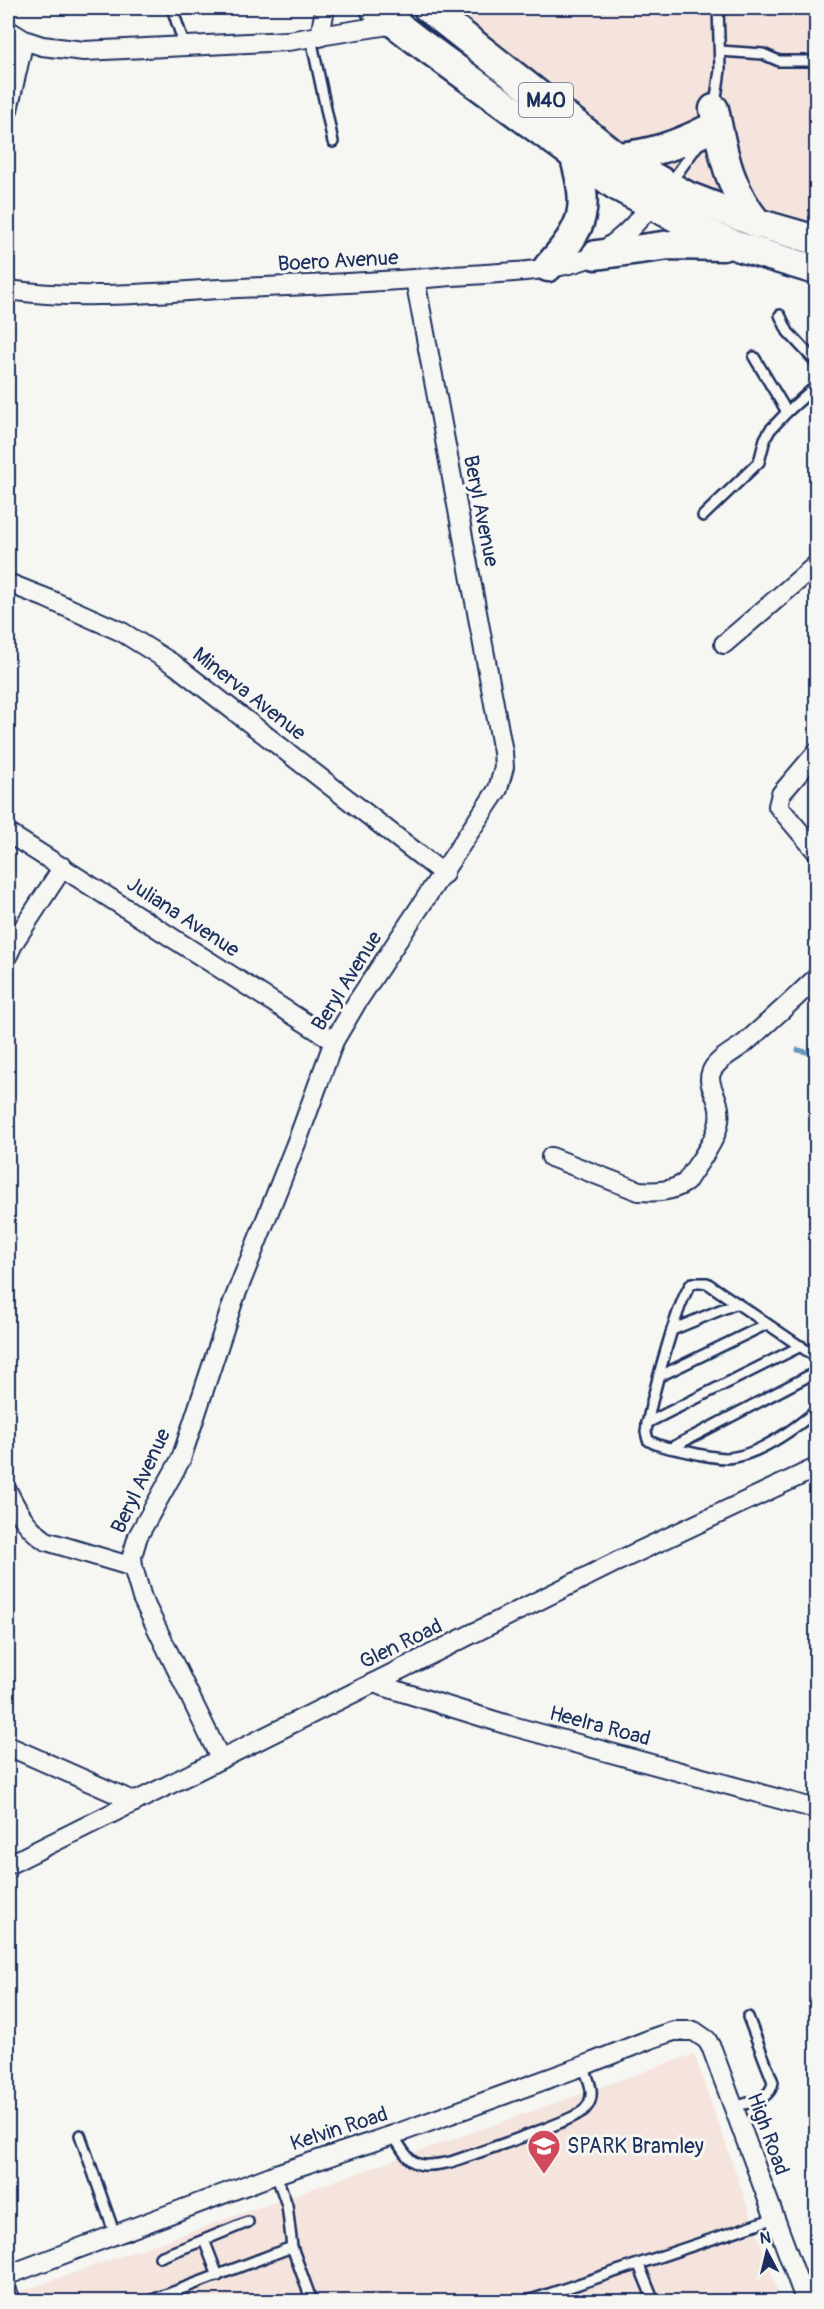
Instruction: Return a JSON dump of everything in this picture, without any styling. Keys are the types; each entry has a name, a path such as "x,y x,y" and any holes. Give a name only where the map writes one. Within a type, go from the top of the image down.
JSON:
{"main road":[{"name":"M40","path":"428,8 617,157 659,196 740,247 816,270"},
{"name":"M40","path":"385,16 575,158 615,185 659,196 687,196 757,223 816,240"},
{"path":"617,157 669,148 711,120 732,184 757,223"},
{"path":"548,267 578,230 583,213 584,196 575,158"},
{"path":"596,255 670,245 740,247"}],"street":[{"path":"316,37 325,8"},
{"path":"8,30 24,40 64,50 84,51 185,47 316,37 385,16"},
{"path":"8,110 24,40"},
{"name":"Boero Avenue","path":"8,290 59,296 118,295 415,279 548,267 584,260 596,255 626,233 659,196"},
{"name":"Beryl Avenue","path":"220,1758 142,1598 132,1556 138,1536 181,1458 233,1302 334,1041 357,1002 444,874 498,789 504,767 415,279"},
{"path":"724,644 816,565"},
{"name":"Minerva Avenue","path":"8,583 122,632 166,659 444,874"},
{"path":"816,753 781,794 778,806 816,851"},
{"name":"Juliana Avenue","path":"8,832 334,1041"},
{"path":"8,955 14,942 63,867"},
{"path":"551,1157 639,1191 652,1192 679,1186 686,1182 716,1133 719,1124 718,1104 710,1073 816,978"},
{"name":"Glen Road","path":"8,1865 616,1562 816,1468"},
{"path":"8,1492 22,1518 34,1533 46,1541 133,1567"},
{"name":"Heelra Road","path":"373,1683 505,1724 816,1809"},
{"path":"8,1746 135,1802"},
{"name":"Kelvin Road","path":"8,2275 276,2174 393,2135 653,2038 674,2031 686,2031"},
{"name":"High Road","path":"686,2031 694,2031 707,2040 712,2049 806,2301"}],"lane":[{"path":"172,8 185,47"},
{"path":"659,196 692,155 711,120 719,81 718,8"},
{"path":"316,37 333,142"},
{"path":"720,51 763,54 779,61 816,61"},
{"path":"780,315 788,332 816,362"},
{"path":"754,357 787,411"},
{"path":"703,516 759,462 765,439 770,430 787,411 816,386"},
{"path":"816,1357 706,1283 692,1283 684,1296 672,1330 647,1423 648,1440 654,1444 714,1457 740,1456 796,1428 816,1411"},
{"path":"672,1330 737,1303"},
{"path":"660,1376 767,1324"},
{"path":"647,1423 801,1346"},
{"path":"671,1448 816,1372"},
{"path":"734,2107 768,2095 772,2090 773,2082 748,2017"},
{"path":"393,2135 408,2159 420,2165 436,2165 451,2162 540,2130 585,2111 592,2085 583,2066"},
{"path":"80,2135 115,2235"},
{"path":"276,2174 288,2205 292,2247 312,2301"},
{"path":"525,2301 639,2265 775,2217"},
{"path":"160,2257 248,2222"},
{"path":"204,2240 218,2276"},
{"path":"152,2300 292,2247"},
{"path":"639,2265 654,2301"},
{"path":"8,2281 15,2301"}],"shaded area":[{"path":"446,8 816,8 816,267 676,217"},
{"name":"SPARK Bramley","path":"694,2054 781,2301 8,2302 8,2296"}],"waterway":[{"path":"798,1050 816,1054"}],"place":[{"name":"SPARK Bramley","path":"544,2175"}]}
